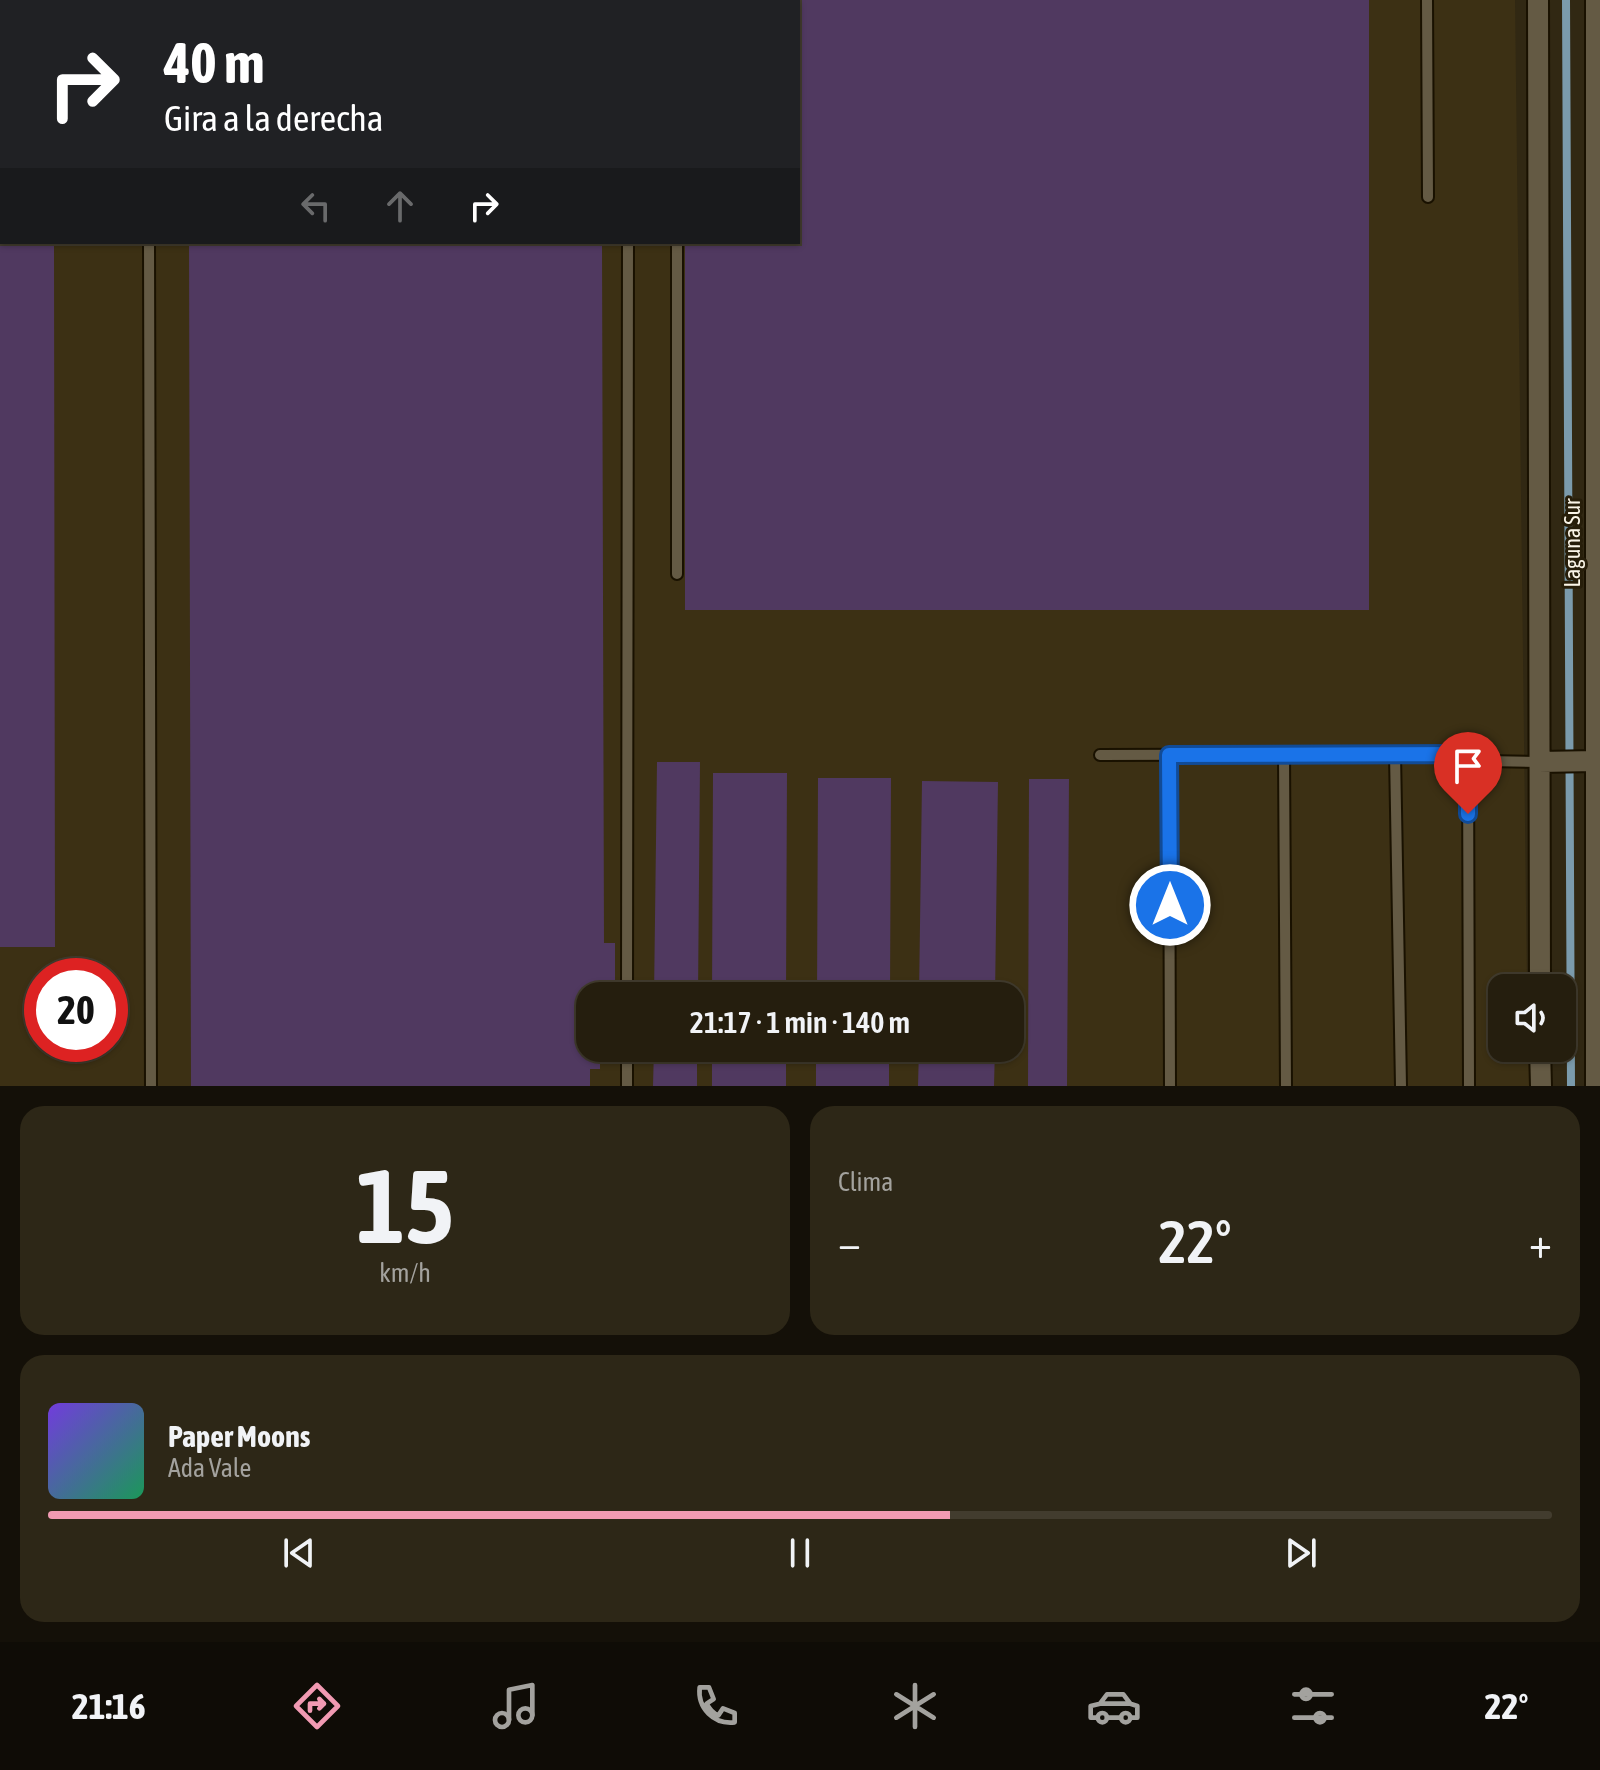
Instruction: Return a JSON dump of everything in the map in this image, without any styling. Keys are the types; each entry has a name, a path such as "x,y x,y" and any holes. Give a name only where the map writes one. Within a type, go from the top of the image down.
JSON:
{"street":[{"name":"Laguna Sur","path":"1538,0 1547,762 1540,974"},
{"name":"Laguna Sur","path":"1596,0 1598,155 1590,762 1596,1086"},
{"path":"1547,762 1590,762"},
{"path":"1540,1062 1541,1086"}],"lane":[{"path":"1427,0 1428,197"},
{"path":"149,244 151,1086"},
{"path":"627,982 628,244"},
{"path":"677,244 677,574"},
{"path":"1284,754 1286,1086"},
{"path":"1395,754 1401,1086"},
{"path":"1100,755 1468,754 1486,761 1547,762"},
{"path":"1468,754 1469,1086"},
{"path":"1169,755 1170,1086"},
{"path":"627,1062 627,1086"}],"shaded area":[{"path":"800,0 1515,0 1527,974 1488,974 1488,1062 1529,1062 1529,1086 0,1086 0,244 800,244"}],"building":[{"path":"800,0 1369,0 1369,610 685,610 685,244 800,244"},
{"path":"0,244 54,244 55,947 0,947"},
{"path":"189,244 602,244 604,943 615,943 615,982 576,982 576,1062 600,1062 600,1069 590,1069 590,1086 191,1086"},
{"path":"657,762 700,762 698,982 654,982"},
{"path":"713,773 787,773 786,982 712,982"},
{"path":"818,778 891,778 890,982 817,982"},
{"path":"1029,779 1069,779 1067,1086 1028,1086"},
{"path":"922,781 998,782 995,982 919,982"},
{"path":"654,1062 697,1062 697,1086 653,1086"},
{"path":"712,1062 786,1062 786,1086 712,1086"},
{"path":"816,1062 889,1062 889,1086 816,1086"},
{"path":"919,1062 995,1062 994,1086 918,1086"}],"waterway":[{"path":"1566,0 1571,1086"}],"route":[{"path":"1170,905 1169,755 1468,754 1468,814"}]}
